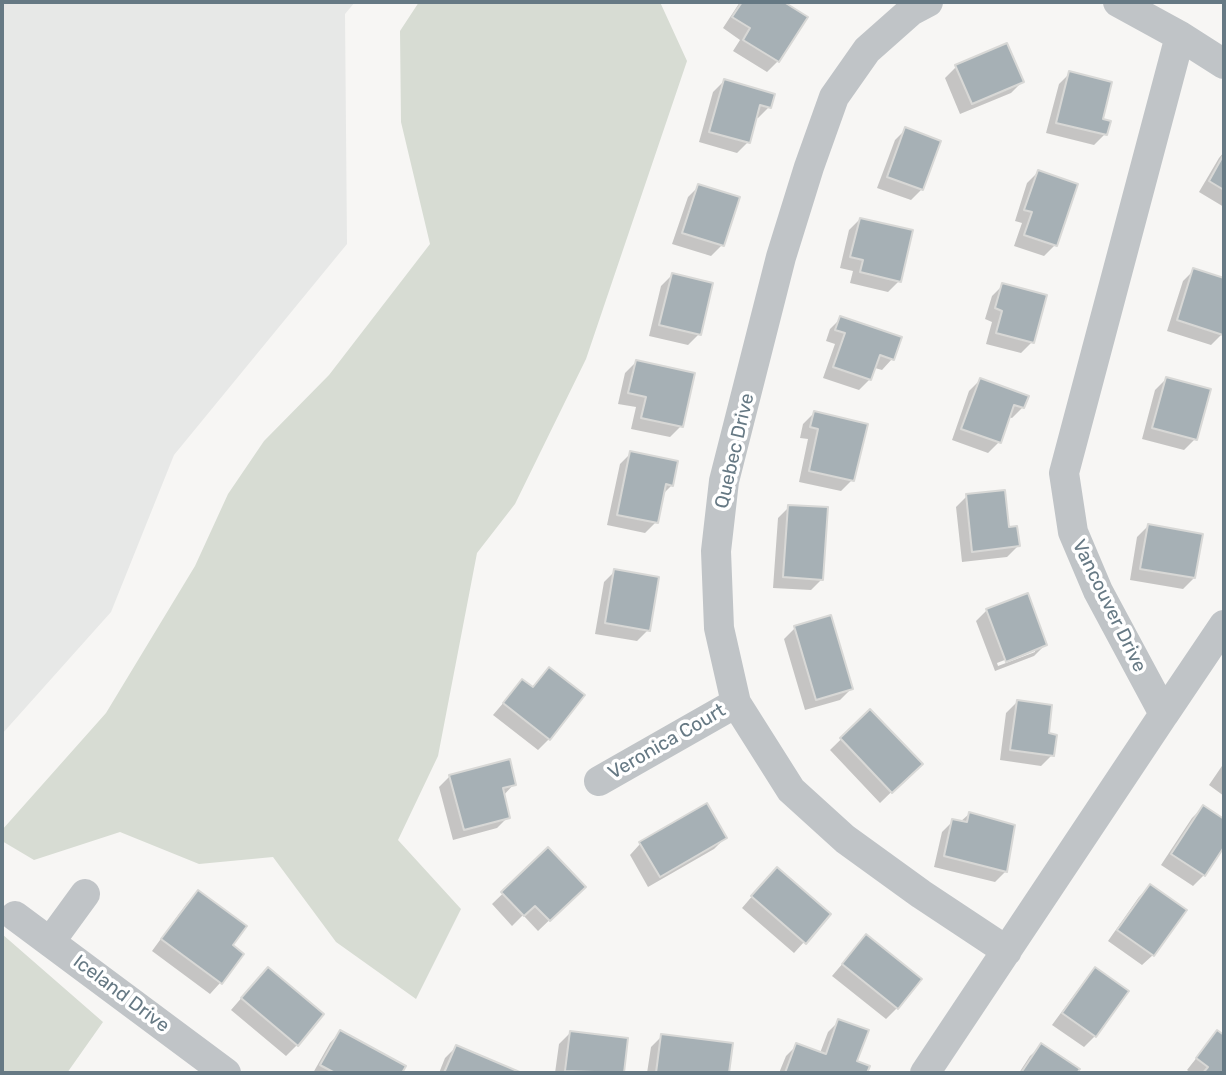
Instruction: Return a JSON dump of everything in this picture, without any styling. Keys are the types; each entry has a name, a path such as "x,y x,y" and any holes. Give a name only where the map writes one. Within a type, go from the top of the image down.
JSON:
{"street":[{"name":"Quebec Drive","path":"928,2 911,10 867,50 834,97 809,167 781,257 724,481 716,551 719,628 736,703 791,790 845,839 1007,951"},
{"path":"1118,2 1224,64"},
{"name":"Vancouver Drive","path":"1164,715 1098,591 1073,532 1064,472 1180,36"},
{"path":"925,1073 1224,625"},
{"name":"Veronica Court","path":"599,781 736,703"},
{"path":"50,942 85,894"},
{"name":"Iceland Drive","path":"15,916 226,1073"}],"shaded area":[{"path":"2,2 355,2 345,14 347,244 174,455 111,612 2,734"},
{"path":"419,2 660,2 687,61 586,359 515,504 477,553 438,756 398,840 461,909 416,999 336,942 273,857 199,864 120,832 34,860 2,841 2,830 106,713 195,566 228,494 264,441 329,375 430,244 401,122 400,31"},
{"path":"2,934 103,1022 67,1073 2,1073"}],"building":[{"path":"742,2 784,2 808,17 779,62 743,40 750,28 732,17"},
{"path":"1007,43 1024,82 972,104 955,65"},
{"path":"1069,71 1112,82 1103,119 1111,121 1107,135 1056,123"},
{"path":"724,79 775,94 771,108 760,105 750,143 709,132"},
{"path":"905,127 941,141 923,190 887,177"},
{"path":"1224,154 1224,190 1209,181"},
{"path":"1038,170 1078,184 1057,246 1024,235 1032,212 1024,210"},
{"path":"698,184 740,197 724,246 682,233"},
{"path":"860,218 913,230 901,282 860,272 863,260 850,257"},
{"path":"1193,268 1224,278 1223,335 1177,320"},
{"path":"672,273 713,283 701,335 659,325"},
{"path":"1002,283 1047,295 1034,343 996,333 1002,311 995,308"},
{"path":"840,316 902,337 894,360 880,355 871,380 833,367 845,333 835,330"},
{"path":"636,360 695,373 683,427 641,418 646,397 628,393"},
{"path":"1166,377 1211,389 1197,440 1152,428"},
{"path":"980,378 1029,396 1024,408 1014,405 1001,443 961,429"},
{"path":"814,411 868,424 854,481 809,471 818,429 810,427"},
{"path":"630,451 678,461 673,486 666,484 658,523 617,515"},
{"path":"1005,490 1009,527 1017,526 1020,546 972,552 966,494"},
{"path":"788,505 828,507 823,580 783,577"},
{"path":"1148,524 1203,534 1195,578 1140,569"},
{"path":"614,569 659,577 650,631 605,623"},
{"path":"1028,593 1047,645 1006,662 986,609"},
{"path":"831,615 853,689 816,700 794,626"},
{"path":"549,667 585,695 550,740 503,703 522,679 533,687"},
{"path":"1017,700 1052,705 1049,733 1057,735 1054,756 1010,750"},
{"path":"870,709 923,764 892,793 840,738"},
{"path":"510,759 516,785 503,788 510,818 464,830 449,775"},
{"path":"707,803 727,838 660,877 639,842"},
{"path":"1203,805 1224,819 1224,847 1205,876 1171,854"},
{"path":"969,812 1015,825 1007,872 944,856 952,819 967,822"},
{"path":"548,847 586,887 550,921 535,906 524,916 501,892"},
{"path":"777,867 831,914 806,944 751,896"},
{"path":"1150,884 1187,910 1154,956 1117,930"},
{"path":"198,890 247,926 233,945 244,954 222,984 161,939"},
{"path":"866,934 922,979 898,1009 842,964"},
{"path":"268,967 324,1014 298,1046 241,998"},
{"path":"1095,967 1129,991 1096,1037 1062,1013"},
{"path":"838,1019 869,1030 857,1061 870,1066 867,1073 785,1073 796,1043 826,1054"},
{"path":"340,1030 406,1066 402,1073 335,1073 320,1065"},
{"path":"1217,1030 1224,1035 1224,1073 1203,1073 1208,1067 1196,1058"},
{"path":"570,1031 628,1038 624,1073 565,1071"},
{"path":"661,1034 733,1043 729,1073 656,1073"},
{"path":"1041,1043 1080,1069 1077,1073 1021,1073"},
{"path":"456,1045 522,1073 444,1073"}]}
